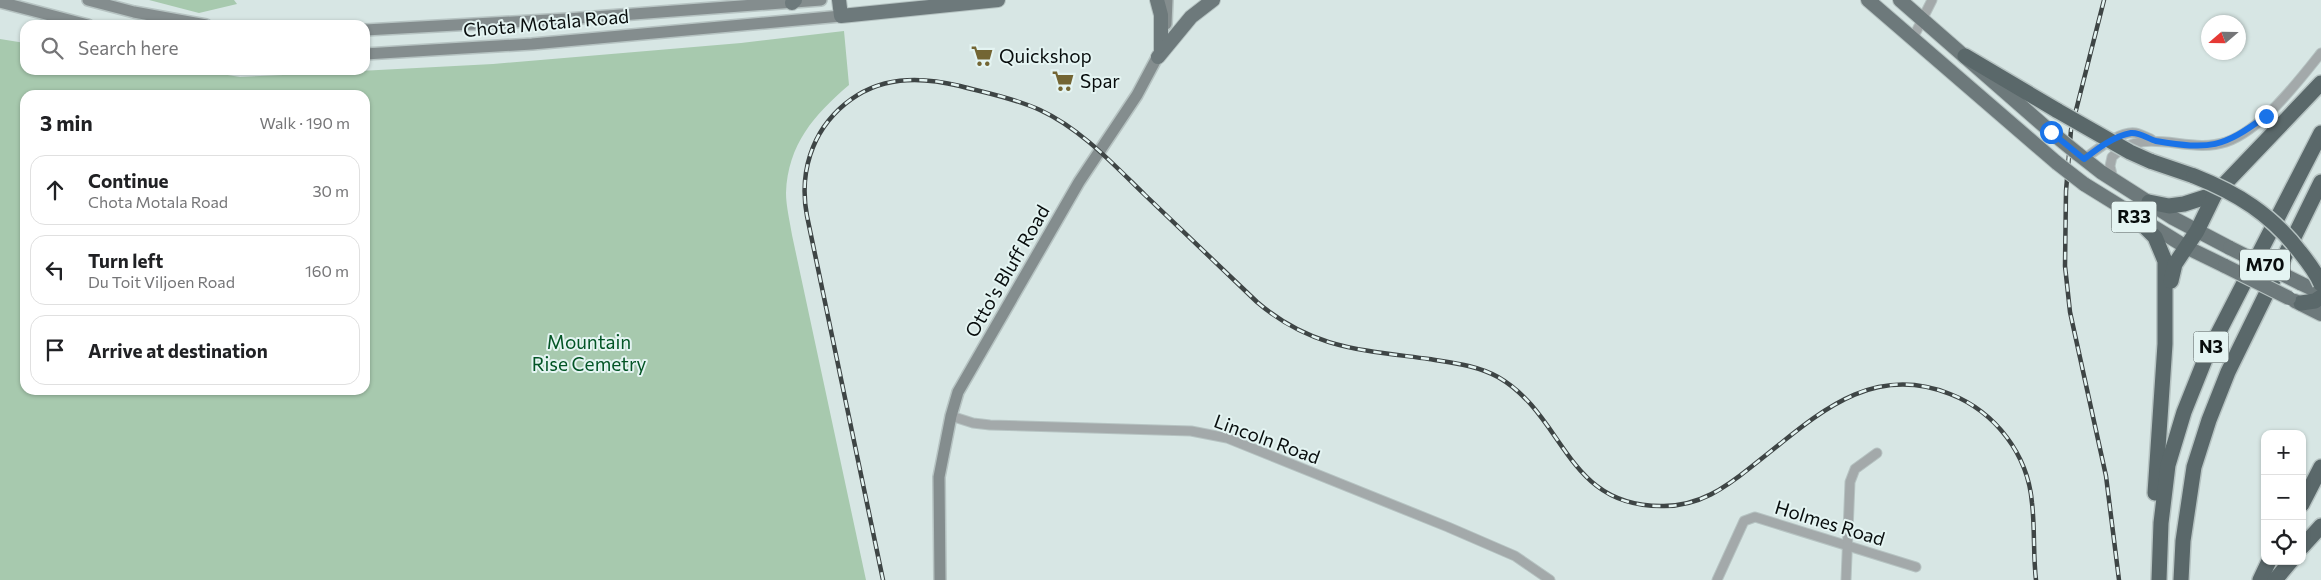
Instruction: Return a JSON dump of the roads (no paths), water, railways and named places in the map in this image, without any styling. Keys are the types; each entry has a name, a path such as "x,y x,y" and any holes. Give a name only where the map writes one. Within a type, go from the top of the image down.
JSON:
{"highway":[{"path":"1965,56 2058,112 2130,152 2194,176 2242,198 2258,208 2287,235 2310,264 2321,284"},
{"path":"2154,580 2153,526 2166,324 2175,264 2196,231 2215,194 2321,82"},
{"name":"N3","path":"2159,580 2161,523 2168,465 2184,412 2206,356 2321,133"},
{"name":"N3","path":"2181,580 2183,541 2194,467 2209,420 2228,372 2321,182"},
{"path":"2149,202 2169,206 2215,194"},
{"path":"2137,219 2155,237 2165,261 2166,324"},
{"path":"2295,301 2315,302 2321,297"},
{"path":"2306,496 2321,467"},
{"path":"2306,543 2321,526"},
{"path":"2260,580 2267,565"},
{"path":"2275,580 2287,565"}],"main road":[{"path":"839,0 841,16"},
{"name":"Chota Motala Road","path":"841,16 998,0"},
{"path":"1157,0 1162,30 1160,53"},
{"path":"1160,53 1191,17 1213,0"},
{"name":"R33","path":"1868,0 2057,163 2084,184 2137,219 2186,247 2295,301"},
{"name":"R33","path":"1900,0 2081,156 2113,180 2196,231"},
{"name":"M70","path":"2196,231 2321,293"},
{"name":"M70","path":"2295,301 2321,314"}],"street":[{"path":"88,0 134,12 178,20"},
{"name":"Chota Motala Road","path":"370,30 567,19 821,0"},
{"name":"Otto's Bluff Road","path":"940,580 939,477 951,416 966,377 1079,182 1137,95 1160,53 1165,34 1167,0"},
{"path":"1913,38 1932,0"},
{"path":"0,2 69,20"},
{"name":"Chota Motala Road","path":"370,54 532,44 841,16"},
{"path":"2081,156 2112,140 2132,133 2153,140 2193,146 2210,146 2227,142 2266,116 2321,53"},
{"path":"2113,180 2110,166 2112,157 2116,153 2134,142 2153,140"},
{"name":"Lincoln Road","path":"951,416 973,423 990,425 1191,431 1228,438 1507,553 1550,580"},
{"path":"1846,580 1850,482 1855,469 1877,453"},
{"name":"Holmes Road","path":"1717,580 1739,529 1744,521 1755,517 1916,567"}],"railway":[{"path":"2104,0 2071,130 2066,191 2065,266 2070,312 2106,476 2119,580"},
{"path":"883,580 807,216 805,185 810,155 824,127 833,115 845,104 872,88 886,83 915,80 945,83 1010,99 1040,110 1069,127 1109,159 1257,302 1277,318 1298,329 1338,345 1464,365 1498,377 1521,394 1539,414 1569,457 1586,476 1606,492 1631,503 1664,506 1677,505 1689,503 1711,494 1741,475 1819,415 1842,400 1867,390 1892,385 1920,386 1950,394 1967,402 1995,424 2007,437 2024,468 2032,503 2036,580"}],"place":[{"name":"Quickshop","path":"982,56"},
{"name":"Spar","path":"1063,81"}],"park label":[{"name":"Mountain Rise Cemetry","path":"589,353"}]}
